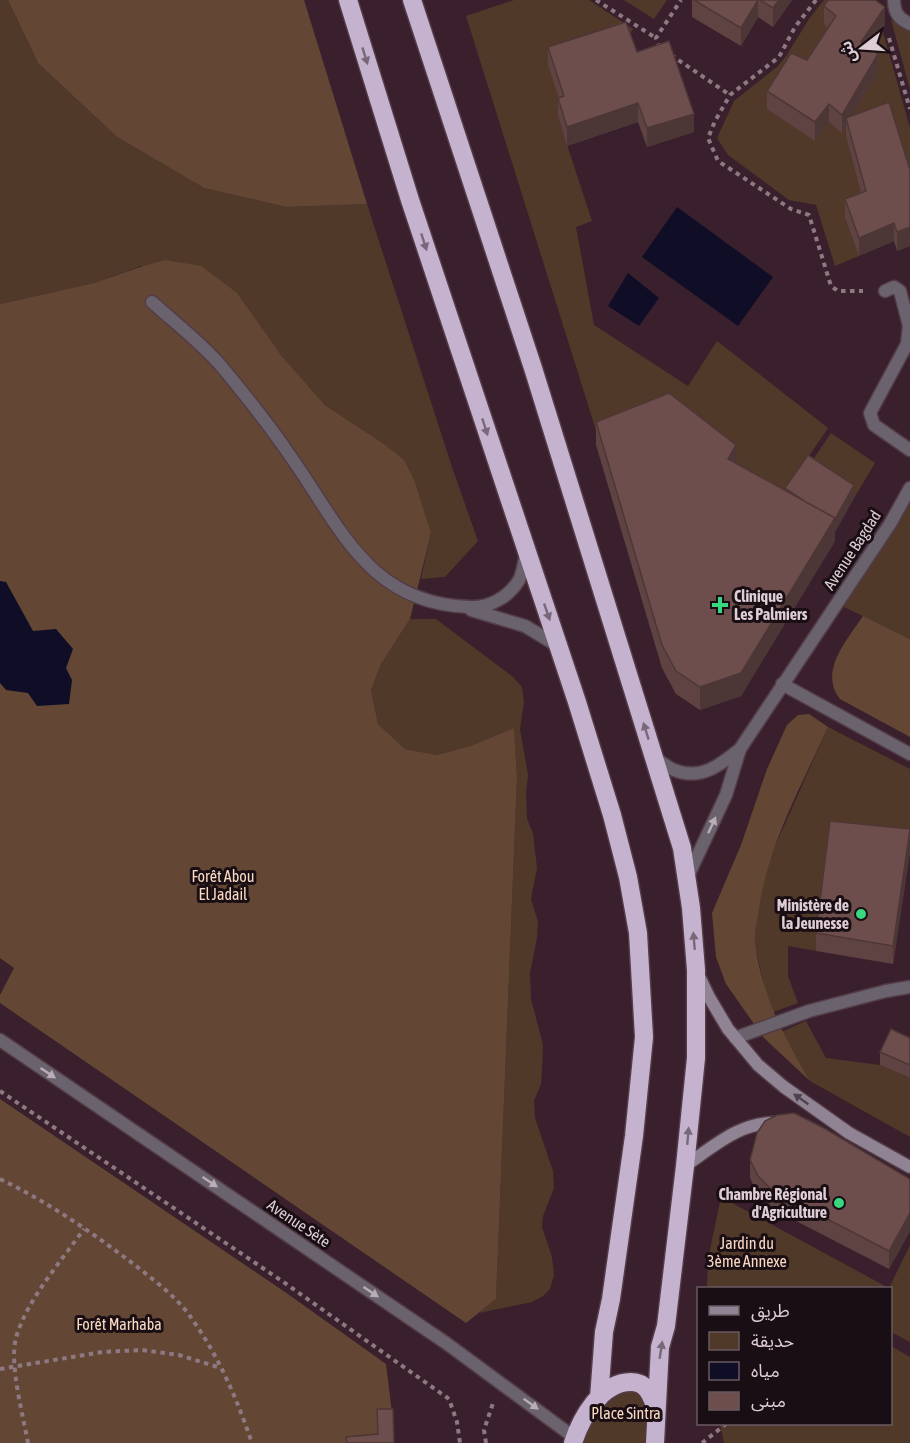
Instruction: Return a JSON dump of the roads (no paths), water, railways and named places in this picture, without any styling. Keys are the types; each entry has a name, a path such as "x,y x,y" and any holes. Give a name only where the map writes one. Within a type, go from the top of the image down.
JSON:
{"highway":[{"path":"348,0 410,200 558,646 612,815 628,876 638,933 644,1036 634,1136 611,1299 604,1332 599,1398"},
{"path":"412,0 533,368 682,848 696,970 696,1058 686,1166 666,1326 660,1347 656,1408 657,1442"},
{"path":"574,1440 599,1398 612,1387 633,1382 649,1390 656,1408"}],"street":[{"path":"894,0 894,8 900,20 910,24"},
{"path":"885,291 894,287 900,291 909,326 908,344 870,413 874,425 910,450"},
{"path":"152,302 220,365 291,456 341,532 370,567 398,589 418,598 460,607 525,626 558,646"},
{"name":"Avenue Bagdad","path":"740,749 890,524 910,488"},
{"path":"460,607 479,608 495,602 510,591 520,579 527,552"},
{"path":"783,684 910,754"},
{"path":"653,757 674,771 699,774 718,766 740,749"},
{"path":"687,878 726,795 740,749"},
{"path":"696,970 716,1010 735,1038 758,1065 784,1087 849,1133 910,1167"},
{"path":"735,1038 809,1011 910,987"},
{"name":"Avenue Sète","path":"0,1040 446,1343 574,1440"},
{"path":"686,1166 728,1136 742,1129 771,1122 795,1124"},
{"path":"819,1129 849,1133"}],"water":[{"path":"677,207 773,277 738,326 642,257"},
{"path":"628,273 659,298 639,326 608,306"},
{"path":"0,581 6,582 33,631 56,629 73,649 66,668 72,680 69,704 37,706 28,693 6,690 0,683"}],"place":[{"name":"Clinique Les Palmiers","path":"720,605"},
{"name":"Ministère de la Jeunesse","path":"861,914"},
{"name":"Chambre Régional d'Agriculture","path":"839,1203"}],"park label":[{"name":"Forêt Abou El Jadail","path":"223,885"},
{"name":"Jardin du 3ème Annexe","path":"747,1252"},
{"name":"Forêt Marhaba","path":"119,1324"},
{"name":"Place Sintra","path":"626,1413"}]}
